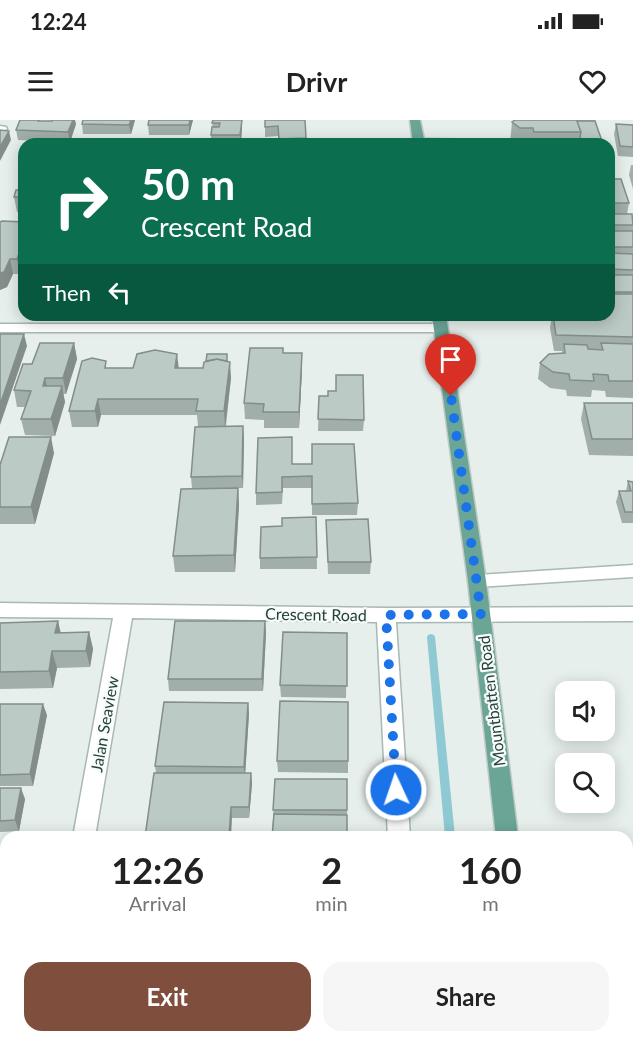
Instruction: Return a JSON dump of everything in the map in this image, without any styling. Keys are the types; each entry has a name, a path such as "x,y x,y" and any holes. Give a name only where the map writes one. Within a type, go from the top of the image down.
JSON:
{"main road":[{"path":"415,120 418,138"},
{"name":"Mountbatten Road","path":"439,321 477,581 506,831"}],"street":[{"path":"0,328 94,322 439,321"},
{"path":"477,581 633,571"},
{"name":"Crescent Road","path":"0,610 386,615 633,614"},
{"name":"Jalan Seaview","path":"85,831 124,611"},
{"path":"386,615 399,831"}],"building":[{"path":"20,120 73,120 68,132 16,130"},
{"path":"83,120 131,120 129,125 82,124"},
{"path":"149,120 190,120 189,125 148,125"},
{"path":"213,120 242,120 240,135 211,135 212,127 219,127 220,123 212,123"},
{"path":"265,120 305,120 306,138 279,138 278,126 265,127"},
{"path":"515,120 577,120 581,132 534,132 533,128 520,128 512,122"},
{"path":"577,121 595,121 601,138 580,138 581,132"},
{"path":"616,124 633,125 633,147 620,146"},
{"path":"0,130 9,131 0,147"},
{"path":"615,179 621,179 629,203 615,203"},
{"path":"615,214 632,214 633,225 615,225"},
{"path":"0,222 18,222 17,259 10,259 4,272 0,273"},
{"path":"615,231 633,231 633,247 615,247"},
{"path":"615,253 633,254 633,270 615,269"},
{"path":"615,275 633,275 633,292 615,292"},
{"path":"615,294 633,294 633,337 556,335 554,321 615,321"},
{"path":"0,334 24,334 0,405"},
{"path":"40,343 74,343 63,378 45,378 43,386 62,386 51,419 21,419 31,391 14,390 23,364 32,364"},
{"path":"601,343 633,344 633,381 609,381 608,375 593,374 594,381 570,380 569,374 553,372 540,363 549,354 565,353 564,344 587,345 588,349 603,350"},
{"path":"250,348 283,348 283,353 302,353 299,412 263,412 264,404 244,403"},
{"path":"155,350 177,354 175,368 203,368 204,362 217,359 230,362 224,411 196,411 198,399 98,399 95,411 69,411 82,361 92,358 106,361 105,368 133,368 137,354"},
{"path":"207,354 227,354 227,361 217,359 206,361"},
{"path":"336,375 363,375 364,420 318,419 319,396 328,396 328,391 336,391"},
{"path":"584,403 633,403 633,439 592,439"},
{"path":"243,426 242,476 191,477 195,427"},
{"path":"9,437 51,437 31,507 0,507 0,465"},
{"path":"292,437 292,464 312,464 312,444 354,444 358,503 312,504 312,476 282,477 282,492 256,493 258,438"},
{"path":"628,481 633,482 633,512 625,512 619,491 631,491"},
{"path":"238,488 234,555 173,556 181,489"},
{"path":"316,517 317,557 260,558 261,527 282,526 282,518"},
{"path":"368,519 371,562 328,562 326,520"},
{"path":"58,621 55,633 89,632 86,651 52,651 49,671 0,672 0,623"},
{"path":"175,621 265,621 262,679 168,679"},
{"path":"283,632 347,633 347,686 280,685"},
{"path":"280,701 348,702 348,761 277,761"},
{"path":"164,702 248,703 244,767 155,766"},
{"path":"0,704 43,704 30,774 0,775"},
{"path":"154,773 251,773 249,807 231,807 229,831 146,831"},
{"path":"275,779 347,779 347,810 273,810"},
{"path":"0,788 21,788 15,820 0,821"},
{"path":"274,814 347,815 347,831 273,831"}],"waterway":[{"path":"431,637 449,831"}],"route":[{"path":"396,790 386,615 481,614 451,396"}]}
